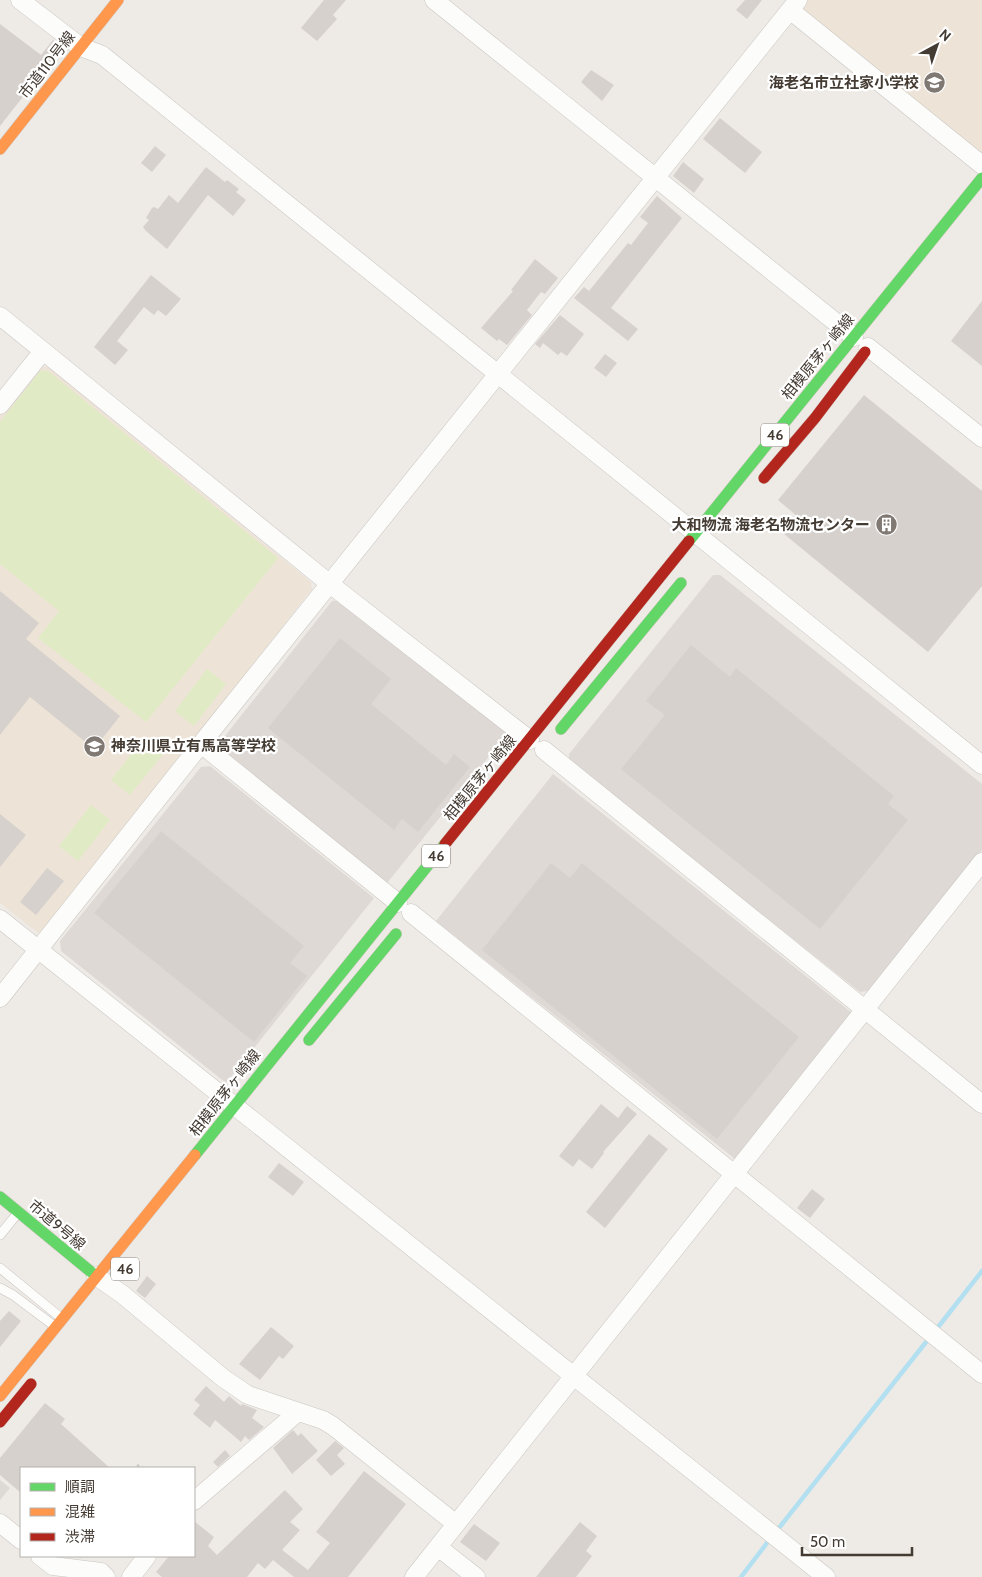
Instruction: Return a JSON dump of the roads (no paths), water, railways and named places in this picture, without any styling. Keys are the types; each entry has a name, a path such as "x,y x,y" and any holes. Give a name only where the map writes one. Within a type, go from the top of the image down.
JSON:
{"main road":[{"name":"市道110号線","path":"0,149 118,0"},
{"name":"相模原茅ヶ崎線","path":"544,745 696,534 982,178"},
{"name":"46","path":"758,485 815,418 872,343"},
{"name":"相模原茅ヶ崎線","path":"0,1396 235,1104 409,907 544,745 621,659 690,571"},
{"name":"相模原茅ヶ崎線","path":"300,1051 356,984 409,907"},
{"name":"市道9号線","path":"0,1197 96,1276"},
{"path":"0,1422 37,1376"}],"street":[{"path":"20,0 81,47 102,55 500,373 982,765"},
{"path":"434,0 854,337"},
{"path":"0,998 201,744 794,5 982,165"},
{"path":"0,316 330,584 544,745 864,1010 982,1104"},
{"path":"872,343 982,438"},
{"path":"0,405 43,351"},
{"path":"201,744 409,907 425,925 982,1374"},
{"path":"414,1577 982,862"},
{"path":"0,919 235,1104 248,1118 826,1577"},
{"path":"96,1276 111,1286 223,1378 248,1395 323,1420 456,1524"},
{"path":"195,1500 298,1412"},
{"path":"0,1523 20,1539"},
{"path":"438,1547 476,1577"},
{"path":"41,1557 52,1566 101,1572 106,1577"},
{"path":"131,1577 146,1557"}],"lane":[{"path":"0,1235 18,1212"},
{"path":"0,1268 58,1323"},
{"path":"0,1288 58,1323"}],"waterway":[{"path":"935,1331 982,1271"},
{"path":"775,1533 930,1337"},
{"path":"741,1577 770,1539"}],"place":[{"name":"海老名市立社家小学校","path":"935,83"},
{"name":"大和物流 海老名物流センター","path":"886,525"},
{"name":"神奈川県立有馬高等学校","path":"95,746"}]}
